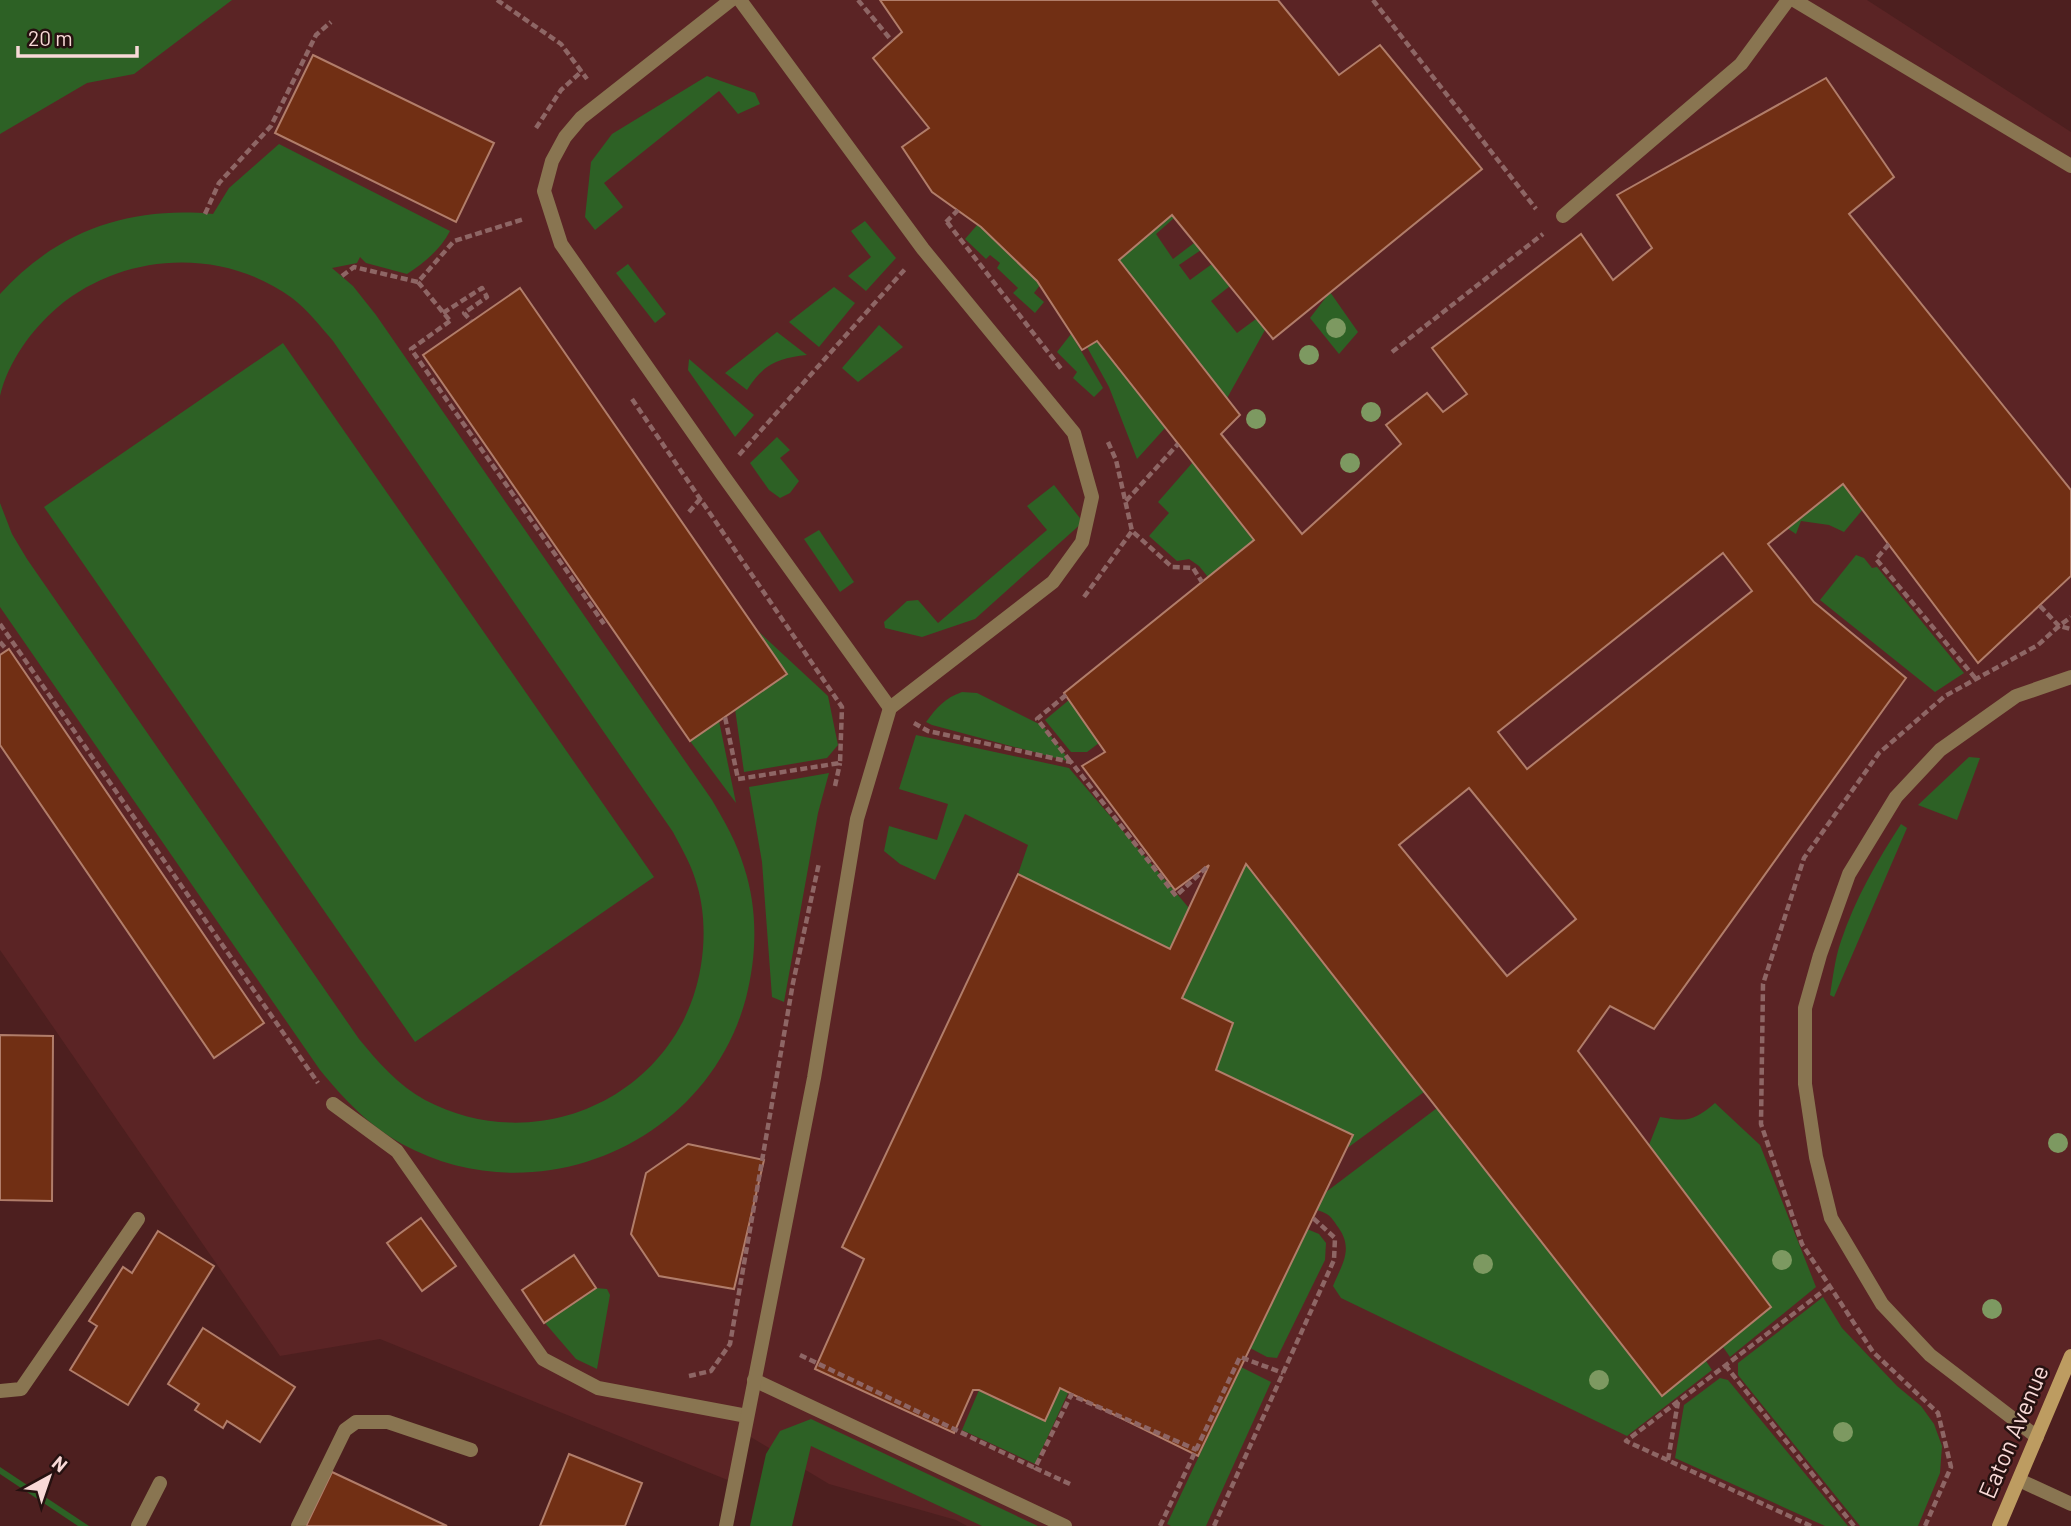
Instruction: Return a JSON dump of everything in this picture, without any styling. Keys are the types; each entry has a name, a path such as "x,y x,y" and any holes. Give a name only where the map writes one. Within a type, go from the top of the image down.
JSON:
{"street":[{"name":"Eaton Avenue","path":"2000,1526 2071,1356"}],"lane":[{"path":"731,0 581,118 565,137 552,161 544,191 561,244 890,708"},
{"path":"726,1526 814,1078 857,820 890,708 1053,582 1082,542 1092,497 1074,433 923,248 740,0"},
{"path":"1563,216 1741,64 1788,0"},
{"path":"1794,0 2071,166"},
{"path":"2037,1437 1930,1355 1891,1315 1831,1219 1816,1157 1805,1084 1805,1008 1849,874 1896,797 1940,750 2016,696 2071,677"},
{"path":"333,1104 397,1151 543,1359 598,1388 747,1416"},
{"path":"0,1391 21,1389 138,1219"},
{"path":"754,1380 1065,1526"},
{"path":"298,1526 345,1430 356,1422 388,1422 471,1450"},
{"path":"2019,1480 2071,1504"},
{"path":"138,1526 160,1483"}],"path":[{"path":"496,0 561,44 603,101"},
{"path":"858,0 892,41"},
{"path":"1373,0 1542,217"},
{"path":"205,214 219,183 271,127 316,36 331,22"},
{"path":"533,135 537,123 561,90 582,71"},
{"path":"523,207 527,229"},
{"path":"689,512 958,210"},
{"path":"418,282 454,242 524,219"},
{"path":"1392,352 1550,228"},
{"path":"342,276 354,267 418,282 450,321 411,349 604,624"},
{"path":"443,313 482,288 487,297 464,313 471,321"},
{"path":"631,397 842,707 840,763 834,789"},
{"path":"1126,502 1178,444"},
{"path":"1084,597 1132,531"},
{"path":"1889,544 1876,559 1976,679"},
{"path":"2040,606 2059,626 2071,629"},
{"path":"1925,1526 1951,1467 1938,1413 1872,1352 1802,1244 1761,1124 1762,984 1804,858 1879,753 1945,696 2038,646 2071,617"},
{"path":"0,624 333,1104"},
{"path":"0,642 7,650"},
{"path":"1066,695 1037,719 1176,896 1209,865"},
{"path":"890,708 928,731 1071,762"},
{"path":"725,717 738,779 840,763"},
{"path":"680,1378 711,1371 730,1344 793,983 821,854"},
{"path":"1214,1526 1334,1260 1335,1238 1313,1219"},
{"path":"1811,1526 1626,1441 1830,1286"},
{"path":"800,1355 1070,1484"},
{"path":"1160,1526 1240,1357 1283,1373"},
{"path":"1725,1365 1854,1526"},
{"path":"1034,1468 1071,1395 1196,1450"},
{"path":"1668,1460 1678,1401"}],"shaded area":[{"path":"0,0 1867,0 2071,132 2071,1356 1999,1526 967,1526 956,1520 829,1484 744,1433 735,1483 380,1339 280,1356 0,950"}],"green space":[{"path":"0,0 232,0 134,74 87,83 0,134"},
{"path":"707,76 755,93 760,104 738,114 719,91 604,183 623,207 595,230 585,217 591,162 612,134"},
{"path":"279,144 450,231 432,255 407,274 366,263 360,257 357,263 332,268 353,286 376,315 712,800 734,841 749,883 754,916 752,965 746,998 725,1049 694,1093 655,1128 609,1154 559,1169 506,1173 453,1165 402,1144 367,1120 348,1101 320,1070 0,607 0,503 12,534 27,559 359,1039 389,1072 415,1094 470,1117 515,1123 560,1117 601,1102 638,1078 668,1045 690,1005 703,949 701,903 695,878 686,858 673,832 333,341 314,318 292,298 265,281 235,270 205,264 174,263 143,267 113,275 84,289 58,307 22,347 0,396 0,294 22,272 70,239 96,227 152,214 213,214 229,188"},
{"path":"1172,215 1174,218 1156,234 1173,259 1194,243 1201,250 1179,265 1190,280 1212,264 1230,286 1211,301 1237,333 1256,319 1265,330 1226,400 1119,260"},
{"path":"865,221 896,258 866,291 848,276 871,257 851,231"},
{"path":"978,224 1040,285 1034,293 1044,302 1035,313 1013,293 1018,288 997,268 1000,263 990,255 986,259 965,239"},
{"path":"628,264 666,314 655,323 616,273"},
{"path":"834,287 855,303 819,347 789,322"},
{"path":"1330,292 1358,332 1339,354 1310,318"},
{"path":"879,325 903,347 858,382 842,368"},
{"path":"777,332 807,355 788,358 765,368 747,390 725,373"},
{"path":"1071,334 1103,388 1094,397 1073,378 1077,372 1057,352"},
{"path":"1097,341 1165,428 1137,459 1109,387 1087,347"},
{"path":"283,343 654,877 415,1042 44,507"},
{"path":"689,359 754,415 735,437 688,370"},
{"path":"777,437 790,450 780,458 799,481 790,493 780,498 769,490 750,463"},
{"path":"1193,462 1254,540 1208,577 1189,559 1177,561 1149,536 1169,513 1158,502"},
{"path":"1843,484 1863,509 1844,532 1829,525 1801,521 1796,534 1787,528"},
{"path":"1054,485 1083,522 975,619 922,637 885,628 884,622 907,601 918,600 938,623 1047,530 1027,506"},
{"path":"819,530 854,582 840,592 804,539"},
{"path":"1856,555 1864,558 1872,568 1877,567 1964,673 1935,692 1820,600"},
{"path":"758,631 828,696 838,745 827,758 744,772 735,709 787,674"},
{"path":"962,692 977,693 1043,726 1071,762 926,722 942,704"},
{"path":"1069,700 1099,743 1087,752 1071,752 1045,720"},
{"path":"719,721 736,803 690,741"},
{"path":"916,735 1069,768 1189,908 1170,949 1018,874 1028,845 965,814 935,880 900,864 884,851 889,826 937,840 948,804 899,789"},
{"path":"1969,757 1980,758 1957,820 1918,805"},
{"path":"829,773 818,813 784,1002 772,997 762,862 749,787"},
{"path":"1901,824 1907,828 1834,997 1830,995 1834,968 1847,925 1867,881"},
{"path":"1246,864 1424,1092 1346,1149 1353,1135 1216,1070 1182,998"},
{"path":"1715,1103 1760,1145 1816,1287 1730,1357 1723,1347 1770,1307 1649,1145 1660,1117 1690,1119"},
{"path":"1437,1108 1662,1396 1706,1361 1712,1370 1627,1436 1341,1298 1333,1286 1345,1256 1345,1242 1332,1218 1317,1210 1326,1192"},
{"path":"1307,1229 1319,1234 1326,1243 1325,1260 1277,1358 1267,1357 1250,1348"},
{"path":"596,1288 607,1289 610,1295 597,1369 576,1359 545,1323"},
{"path":"1823,1297 1842,1328 1897,1386 1921,1406 1934,1424 1942,1446 1940,1473 1918,1526 1860,1526 1738,1375 1738,1363"},
{"path":"1241,1367 1271,1382 1206,1526 1171,1526 1167,1524"},
{"path":"1720,1378 1728,1380 1848,1526 1825,1526 1675,1458 1684,1405"},
{"path":"1060,1388 1069,1391 1035,1464 962,1430 979,1390 1045,1420"},
{"path":"811,1419 1038,1526 982,1526 811,1446 792,1526 750,1526 766,1454 780,1431"},
{"path":"0,1467 89,1526 78,1526 0,1474"}],"building":[{"path":"880,0 1278,0 1339,75 1380,45 1482,169 1273,339 1172,215 1119,260 1240,415 1221,434 1302,534 1401,444 1386,425 1427,393 1443,412 1467,394 1432,348 1581,234 1613,280 1652,248 1617,195 1826,78 1894,177 1849,214 2071,490 2071,576 1978,663 1843,484 1768,544 1814,602 1906,678 1654,1029 1610,1006 1578,1051 1771,1307 1662,1396 1246,864 1182,998 1233,1023 1216,1070 1353,1135 1198,1456 1060,1388 1045,1421 979,1390 973,1390 954,1433 815,1369 864,1259 842,1247 1018,874 1170,949 1209,865 1175,890 1082,766 1105,752 1064,693 1254,540 1097,341 1082,350 1037,281 981,227 932,192 902,147 929,128 873,58 902,32","holes":["1723,553 1752,591 1527,769 1498,732","1469,788 1576,919 1507,976 1399,845"]},
{"path":"313,55 494,143 456,222 275,133"},
{"path":"520,288 787,674 690,741 423,355"},
{"path":"9,649 264,1023 214,1058 0,745 0,655"},
{"path":"0,1035 53,1036 52,1201 0,1200"},
{"path":"688,1144 764,1160 734,1289 659,1276 631,1234 646,1173"},
{"path":"421,1218 456,1266 422,1291 387,1243"},
{"path":"158,1231 214,1266 128,1405 70,1370 97,1326 89,1321 123,1267 132,1273"},
{"path":"574,1255 596,1288 544,1323 522,1290"},
{"path":"203,1328 295,1387 260,1442 227,1421 223,1428 195,1410 199,1404 168,1384"},
{"path":"569,1454 642,1483 625,1526 540,1526"},
{"path":"332,1472 447,1526 306,1526"}]}
